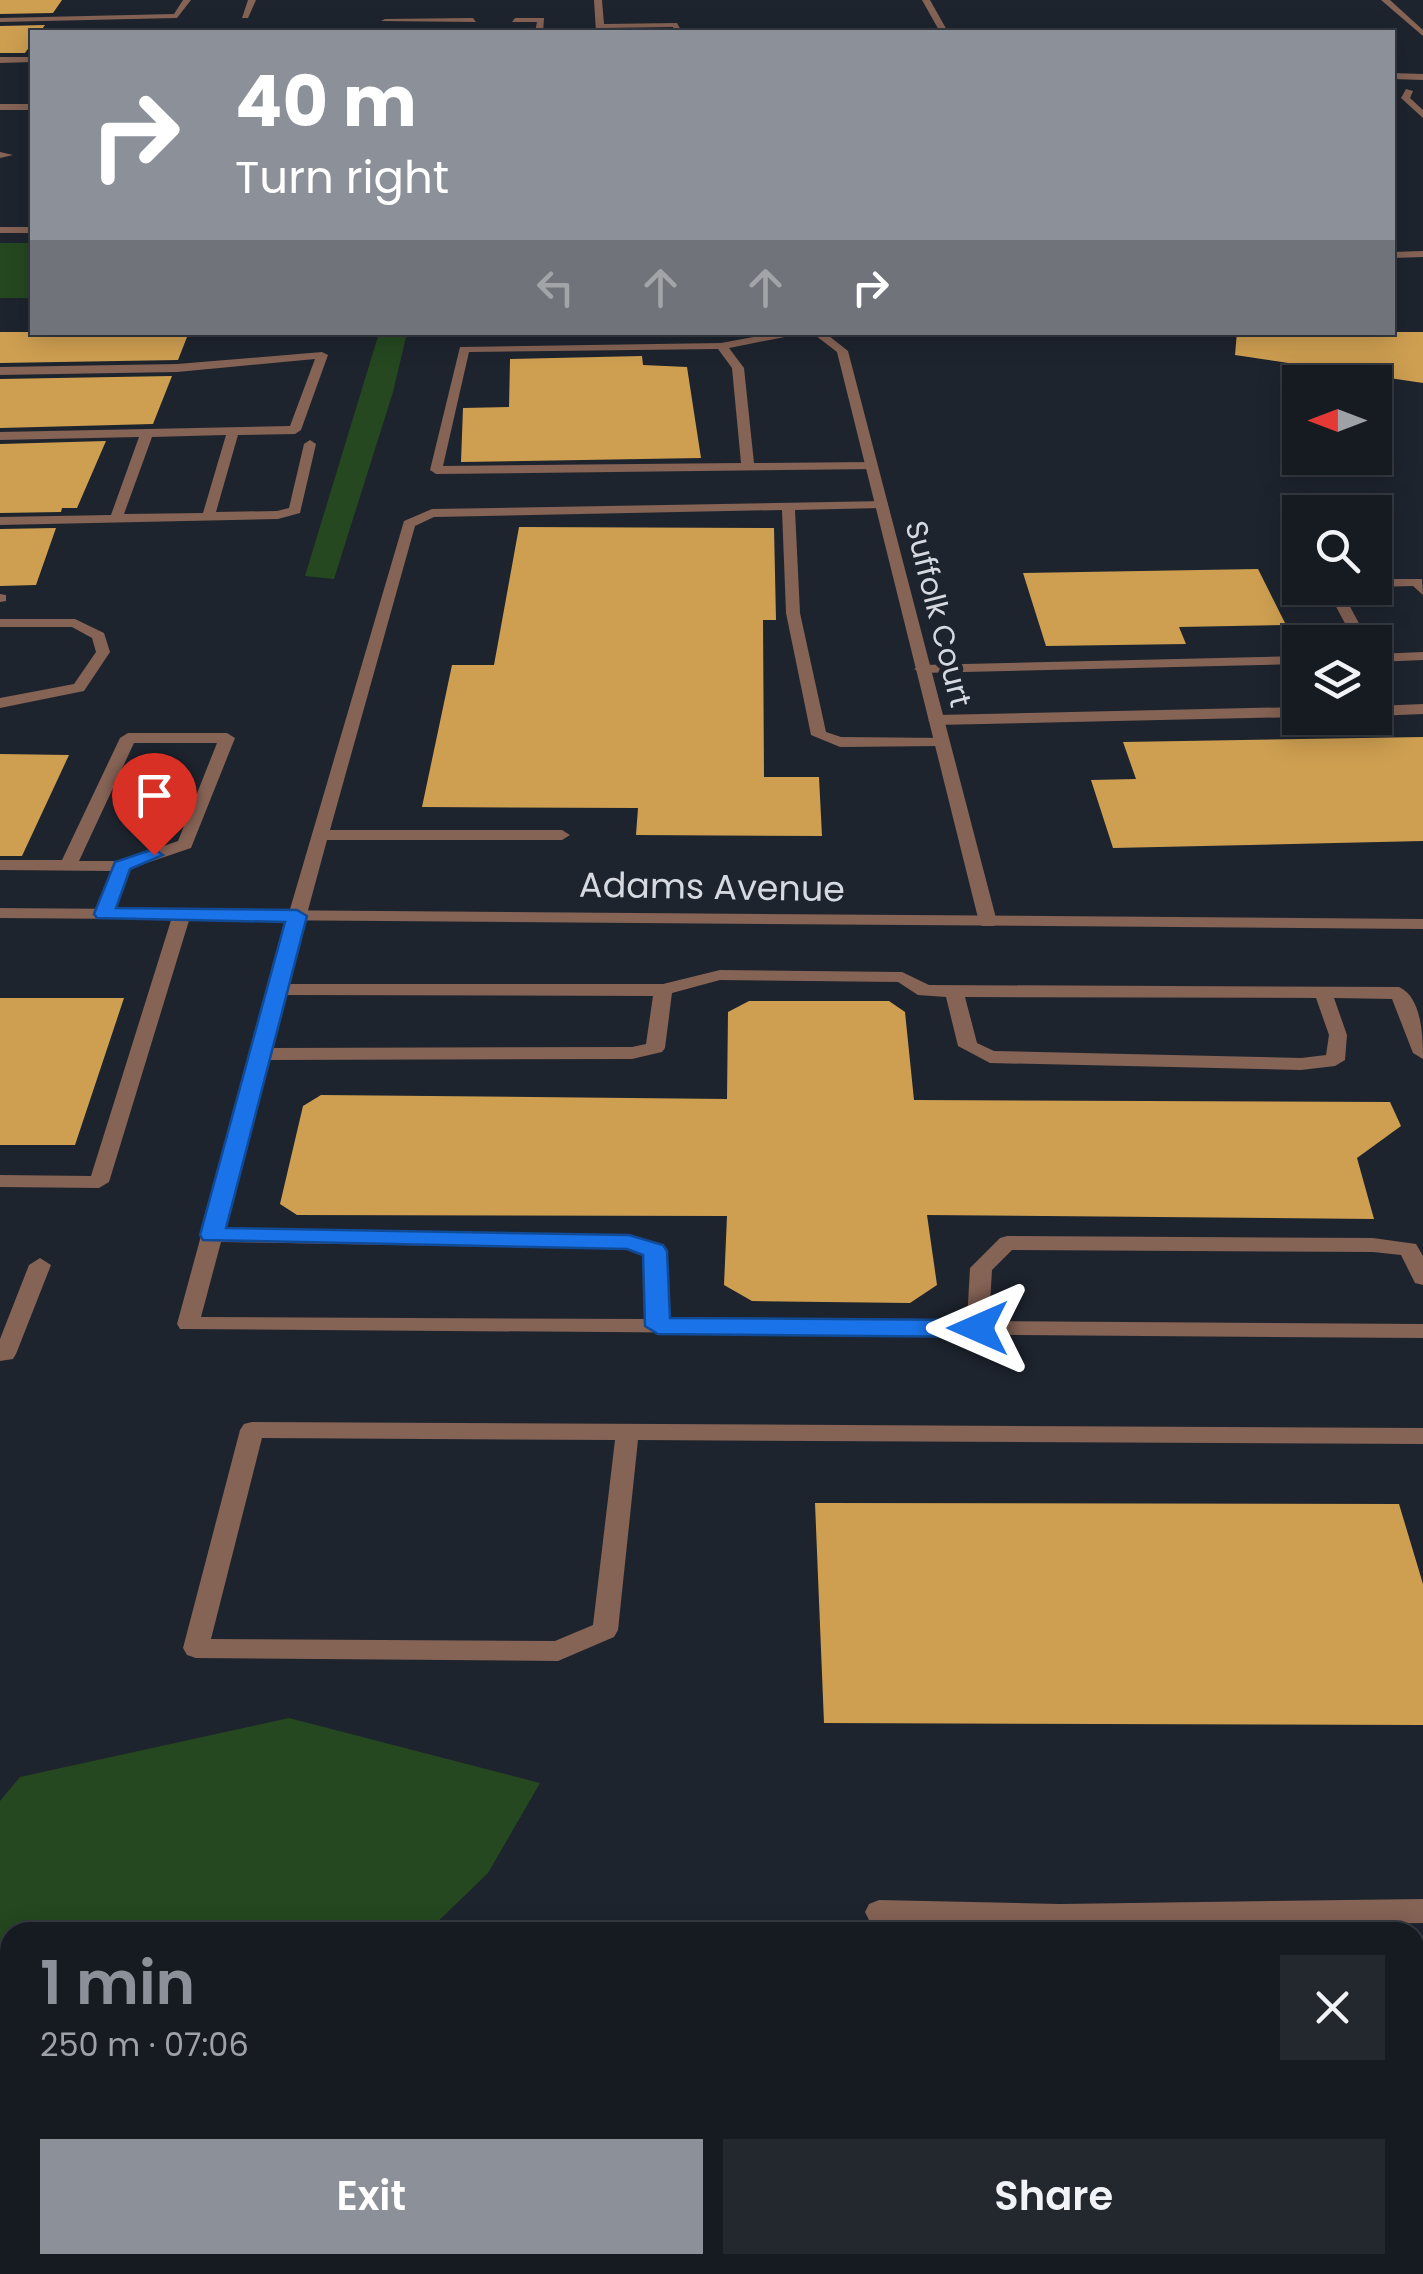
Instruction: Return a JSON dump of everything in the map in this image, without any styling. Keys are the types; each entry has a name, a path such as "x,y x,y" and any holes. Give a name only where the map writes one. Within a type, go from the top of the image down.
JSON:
{"street":[{"path":"0,22 177,16 186,0"},
{"path":"244,16 252,0"},
{"path":"598,0 600,29 677,25 678,30"},
{"path":"926,0 943,30"},
{"path":"1385,0 1423,33"},
{"path":"383,30 385,16 473,20"},
{"path":"515,20 541,20 539,30"},
{"path":"0,22 85,24 99,30"},
{"path":"0,60 30,60"},
{"path":"1395,76 1423,77"},
{"path":"1395,91 1423,91"},
{"path":"1409,91 1405,98 1423,115"},
{"path":"0,107 30,107"},
{"path":"0,230 30,228"},
{"path":"1395,255 1423,254"},
{"path":"787,335 721,346 464,349 436,470 872,466"},
{"name":"Suffolk Court","path":"820,335 842,352 988,922"},
{"path":"721,346 738,368 748,467"},
{"path":"0,371 178,368 322,355 295,430 0,436"},
{"path":"208,517 233,432"},
{"path":"116,519 147,433"},
{"path":"0,522 278,515 295,510 310,444"},
{"path":"881,504 432,514 408,524 297,916 188,1324 1423,1331"},
{"path":"788,506 793,613 819,734 840,742 942,741"},
{"path":"1392,583 1417,582 1423,591"},
{"path":"0,623 75,623 99,636 103,652 79,688 0,703"},
{"path":"1392,657 1423,656"},
{"path":"921,669 1282,660"},
{"path":"1392,710 1423,710"},
{"path":"936,720 1282,712"},
{"path":"0,865 68,866 122,866 185,844 227,738 128,738 68,866"},
{"path":"320,835 562,835"},
{"path":"104,914 122,866"},
{"name":"Adams Avenue","path":"0,913 1423,924"},
{"path":"0,1181 98,1182 182,914"},
{"path":"277,989 663,990 720,975 738,975 902,977 924,991 1399,993 1423,1052"},
{"path":"260,1054 632,1054 655,1048 663,990"},
{"path":"954,991 968,1046 990,1057 1300,1064 1335,1060 1338,1034 1323,992"},
{"path":"212,1235 629,1242 655,1251 658,1326"},
{"path":"978,1328 980,1268 1007,1243 1373,1244 1409,1249 1423,1278"},
{"path":"0,1354 5,1354 40,1264"},
{"path":"628,1430 605,1630 558,1651 196,1648 252,1430 628,1430 1423,1436"},
{"path":"879,1912 1060,1916 1423,1911"}],"green space":[{"path":"0,243 30,243 30,298 0,298"},
{"path":"378,335 407,335 393,392 334,579 305,576"},
{"path":"289,1718 540,1783 488,1873 437,1922 0,1922 0,1801 20,1777"}],"building":[{"path":"0,0 62,0 53,13 0,14"},
{"path":"45,25 41,30 30,30 30,46 25,53 0,53 0,26"},
{"path":"0,332 188,335 178,360 0,363"},
{"path":"1423,332 1423,383 1392,378 1392,365 1302,365 1235,355 1237,335"},
{"path":"642,356 643,365 687,367 701,458 461,462 463,408 509,407 510,359"},
{"path":"172,376 153,424 0,428 0,379"},
{"path":"106,441 77,508 0,513 0,444"},
{"path":"519,527 774,528 776,620 763,620 764,777 819,777 822,836 636,835 638,808 422,807 452,665 494,665"},
{"path":"56,528 36,585 0,586 0,529"},
{"path":"1258,569 1286,625 1179,627 1186,644 1046,646 1023,573"},
{"path":"1423,737 1423,841 1113,848 1091,780 1136,779 1123,742"},
{"path":"0,754 69,755 22,856 0,856"},
{"path":"0,998 124,998 75,1145 0,1145"},
{"path":"749,1001 889,1001 905,1012 914,1100 1390,1102 1401,1126 1357,1158 1374,1219 927,1215 937,1285 910,1303 752,1301 724,1285 727,1216 297,1215 280,1204 303,1106 321,1095 727,1099 728,1012"},
{"path":"815,1503 1399,1504 1423,1584 1423,1725 824,1723"}],"route":[{"path":"154,855 122,866 104,914 297,916 212,1235 629,1242 655,1251 658,1326 978,1328"}]}
